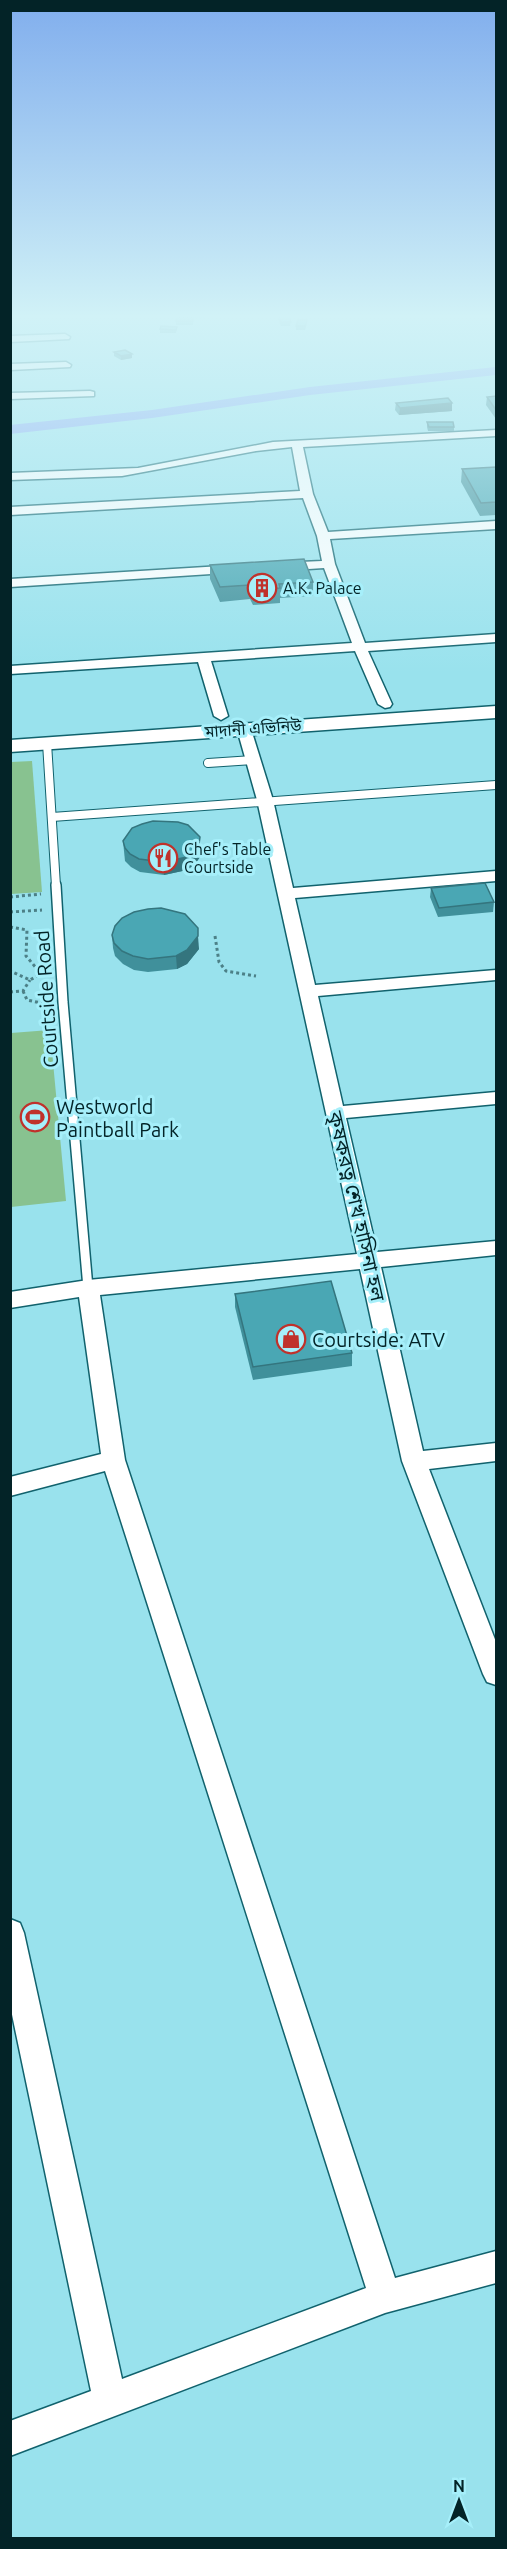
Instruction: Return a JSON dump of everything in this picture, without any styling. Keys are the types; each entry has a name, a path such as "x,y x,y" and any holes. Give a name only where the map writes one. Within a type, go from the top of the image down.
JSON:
{"main road":[{"name":"মাদানী এভিনিউ","path":"10,746 45,735 221,716 496,696"},
{"name":"মাদানী এভিনিউ","path":"10,729 45,735 243,729 496,712"}],"street":[{"path":"10,477 85,476 140,471 242,449 461,435"},
{"path":"297,444 307,494 323,536 329,564 360,648 385,704"},
{"path":"10,511 307,494"},
{"path":"323,536 496,525"},
{"path":"270,568 329,564"},
{"path":"10,583 246,569"},
{"path":"10,670 496,638"},
{"path":"204,657 221,716"},
{"name":"কৃষকরত্ন শেখ হাসিনা হল","path":"243,729 265,800 414,1461 495,1668"},
{"path":"286,894 496,876"},
{"path":"308,991 496,975"},
{"path":"335,1113 496,1098"},
{"path":"10,1299 88,1288 496,1248"},
{"path":"88,1288 113,1460 385,2297"},
{"path":"414,1461 496,1452"},
{"path":"10,1487 113,1460"},
{"path":"10,1933 110,2402"},
{"path":"10,2439 385,2297 496,2267"}],"lane":[{"name":"Courtside Road","path":"45,735 63,1002 88,1288"},
{"path":"208,763 253,760"},
{"path":"52,817 496,785"}],"path":[{"path":"10,897 56,893"},
{"path":"10,912 57,908"},
{"path":"10,927 27,930 26,956 38,970 37,976 30,980 23,991"},
{"path":"215,936 219,962 226,971 256,976"},
{"path":"10,971 30,980"},
{"path":"23,991 27,1000 34,1003 63,1002"},
{"path":"10,992 23,991"}],"green space":[{"path":"32,761 42,892 11,894 11,762"},
{"name":"Westworld Paintball Park","path":"50,1030 66,1201 11,1207 11,1033"}],"building":[{"path":"496,467 496,502 481,503 462,469"},
{"path":"304,559 313,582 279,584 280,588 253,590 250,585 220,587 210,565"},
{"path":"153,821 178,822 188,825 200,837 195,851 187,857 163,862 139,859 130,854 123,841 132,828"},
{"path":"485,883 494,902 439,908 431,888"},
{"path":"161,908 185,914 198,928 198,936 187,950 176,956 148,959 122,951 114,943 112,935 115,926 122,918 134,912"},
{"path":"331,1281 352,1353 253,1367 235,1294"}],"place":[{"name":"A.K. Palace","path":"262,588"},
{"name":"Chef's Table Courtside","path":"163,858"},
{"name":"Westworld Paintball Park","path":"35,1117"},
{"name":"Courtside: ATV","path":"291,1339"}]}
